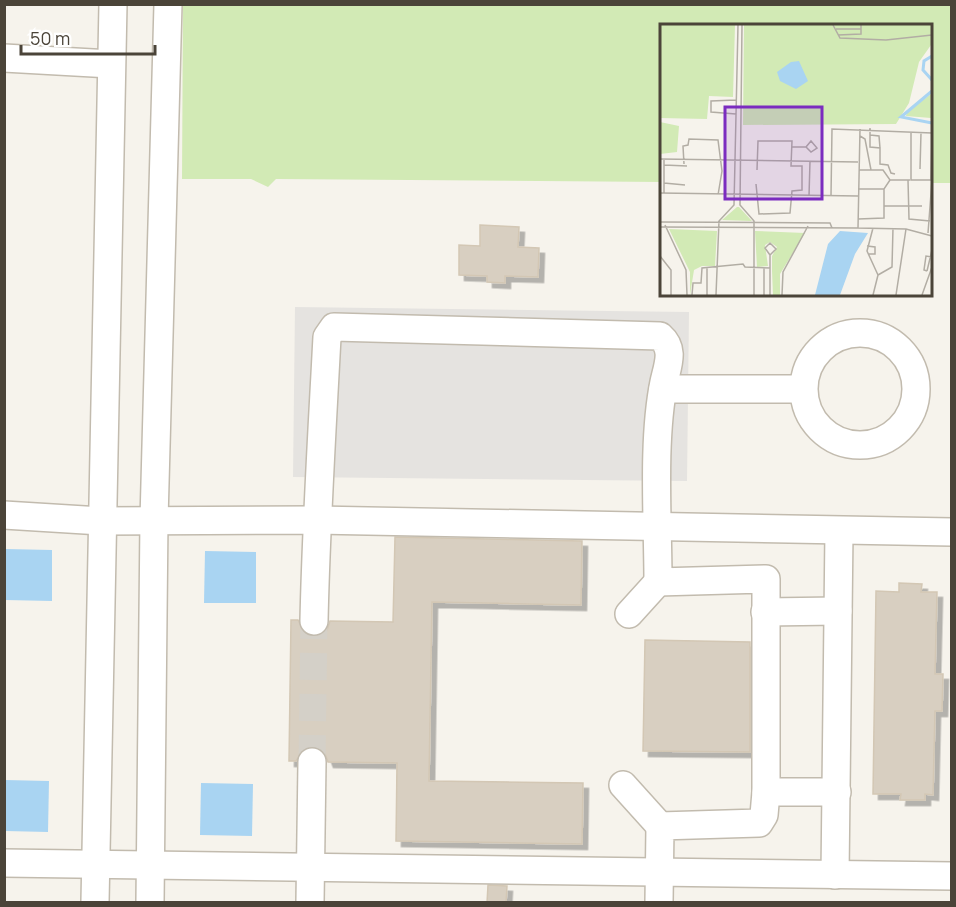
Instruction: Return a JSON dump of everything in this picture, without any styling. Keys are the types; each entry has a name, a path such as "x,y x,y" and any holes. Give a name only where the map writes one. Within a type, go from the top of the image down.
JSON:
{"lane":[{"path":"95,903 113,4"},
{"path":"150,903 154,520 168,4"},
{"path":"4,58 111,64"},
{"path":"314,621 316,520 327,337 333,327 660,336 667,342 670,350 663,389 658,447 658,582 629,614"},
{"path":"854,332 875,334 894,343 908,358 916,377 916,398 909,418 895,433 876,443 855,445 836,440 819,427 807,410 803,389 807,369 818,351 834,338 854,332"},
{"path":"663,389 803,389"},
{"path":"4,515 101,521 316,520 951,532"},
{"path":"835,875 839,531"},
{"path":"658,582 764,578 766,582 766,792 764,815 759,823 660,826"},
{"path":"765,612 838,611"},
{"path":"310,903 312,762"},
{"path":"623,785 660,826 659,903"},
{"path":"766,792 837,792"},
{"path":"4,863 658,874 951,876"}],"green space":[{"path":"183,5 951,5 951,183 932,183 932,24 660,24 660,182 276,179 268,187 251,179 182,179"}],"shaded area":[{"path":"295,307 689,312 687,481 293,477"}],"water":[{"path":"5,549 52,550 52,601 5,600"},
{"path":"205,551 256,552 256,603 204,603"},
{"path":"5,780 49,781 48,832 5,831"},
{"path":"201,783 253,784 252,836 200,835"}],"building":[{"path":"480,225 519,227 518,247 539,248 538,277 505,276 505,283 487,282 487,276 459,275 459,245 480,246"},
{"path":"395,537 582,541 581,605 432,602 429,781 583,783 582,844 396,841 397,763 328,762 325,754 313,746 304,749 296,761 289,761 291,620 298,620 305,634 314,637 327,630 330,621 393,622"},
{"path":"899,583 922,584 921,592 937,592 935,674 943,674 942,711 935,711 933,795 925,794 925,800 900,800 901,794 873,794 876,591 899,592"},
{"path":"645,640 750,642 750,752 643,751"},
{"path":"488,885 507,886 506,903 487,903"}],"tunnel":[{"path":"312,762 314,621"}]}
